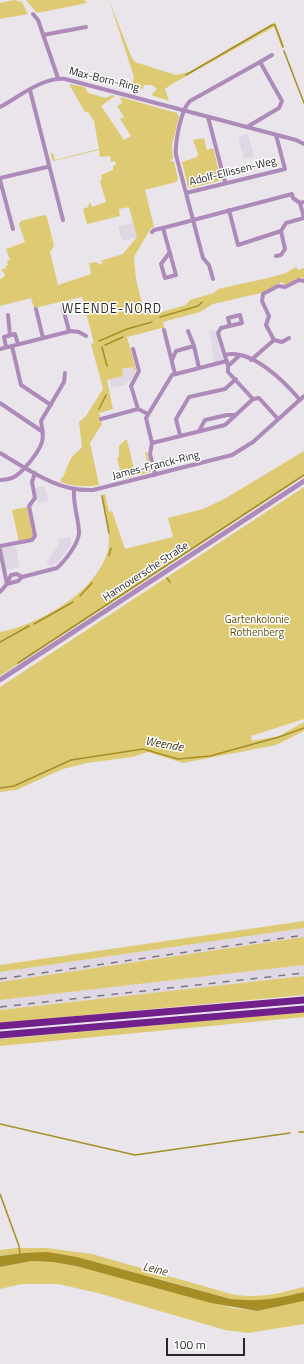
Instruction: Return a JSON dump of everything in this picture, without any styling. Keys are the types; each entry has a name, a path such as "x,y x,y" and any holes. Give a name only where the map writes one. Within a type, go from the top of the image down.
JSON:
{"highway":[{"path":"0,1026 304,1000"},
{"path":"0,1035 304,1009"}],"street":[{"path":"33,14 38,20 58,78"},
{"path":"43,36 86,27"},
{"path":"185,110 187,104 191,100 272,55"},
{"path":"247,127 279,108 282,101 260,62"},
{"name":"Max-Born-Ring","path":"0,107 43,83 58,78 74,80 208,116 304,144"},
{"path":"30,90 63,220"},
{"name":"Adolf-Ellissen-Weg","path":"185,110 176,148 203,258 209,266 213,279"},
{"path":"208,116 225,182"},
{"name":"Adolf-Ellissen-Weg","path":"186,193 225,182 231,182 285,169 276,135"},
{"path":"13,229 0,179 47,167 49,164"},
{"path":"152,232 154,230 229,210 292,194 293,198 302,202 304,218 286,223 281,231 238,245 229,210"},
{"path":"163,228 170,252 176,276 165,278 161,264 170,252"},
{"path":"276,256 281,255 285,249 281,231"},
{"path":"289,338 282,342 274,340 266,324 269,316 262,301 264,294 278,286 285,287 299,280 304,281"},
{"path":"63,308 69,331"},
{"path":"36,309 43,338"},
{"path":"8,315 10,335"},
{"path":"227,387 230,380 225,355 223,353 218,333 221,328 230,326"},
{"path":"164,330 175,374"},
{"path":"0,349 69,331 79,332 86,336"},
{"path":"188,331 194,346 199,368"},
{"path":"6,347 4,337 10,335 15,334 18,344"},
{"path":"251,360 274,340"},
{"path":"12,346 22,385 51,405"},
{"path":"172,360 176,351 194,346"},
{"path":"133,349 139,371 131,386 138,409"},
{"path":"225,355 231,354 251,360 276,374 300,400"},
{"path":"155,475 150,454 152,443 146,418 169,380 175,374 227,363 239,356"},
{"path":"228,372 253,399"},
{"path":"0,480 14,478 31,462 42,444 43,432 41,421 64,382 65,373"},
{"path":"180,435 176,419 189,398 227,387 236,379"},
{"name":"James-Franck-Ring","path":"0,453 60,486 74,490 93,490 232,455 253,442 304,396"},
{"path":"152,443 225,425 253,399 259,398 278,419"},
{"path":"0,403 43,432"},
{"path":"102,419 138,409 148,414"},
{"path":"199,431 205,420 227,415 236,415"},
{"path":"0,546 32,540 35,536 29,506 35,498 32,482 36,474"},
{"name":"Hannoversche Straße","path":"0,680 304,481"},
{"path":"0,592 7,584 11,575 17,574 22,576 58,568 79,538 73,499 74,490"},
{"path":"0,550 7,584"},
{"path":"7,584 18,581 22,576"}],"shaded area":[{"path":"248,134 254,157 244,159 238,137"},
{"path":"134,223 138,237 122,241 118,226"},
{"path":"215,330 223,360 214,362 211,348 213,347 209,331"},
{"path":"133,367 135,375 125,385 111,388 109,379 123,376 121,370"},
{"path":"44,486 49,501 38,503 35,488"},
{"path":"70,537 71,544 57,564 55,563 52,567 46,563 59,544 58,539"},
{"path":"12,545 12,547 16,546 20,567 5,570 1,547"},
{"path":"304,928 304,937 0,982 0,972"},
{"path":"304,965 304,976 0,1010 0,1000"},
{"path":"47,1252 77,1257 231,1299 268,1299 304,1292 304,1301 257,1311 211,1303 76,1266 52,1262 32,1261 0,1267 0,1256"}],"green space":[{"path":"14,0 22,2 28,14 0,19 0,3"},
{"path":"26,0 84,0 87,3 37,13"},
{"path":"109,0 131,56 135,62 176,75 189,72 275,22 284,46 282,48 274,27 172,84 165,89 169,101 151,95 157,89 152,85 144,85 143,89 132,87 134,77"},
{"path":"69,84 85,87 88,93 106,98 112,95 115,96 101,106 124,140 131,136 120,119 124,117 117,106 122,103 120,97 177,113 179,117 172,145 173,159 169,160 174,162 178,179 176,182 145,190 154,227 151,228 134,259 136,279 143,307 158,313 186,305 190,300 214,293 218,289 286,273 296,267 298,270 304,268 304,279 302,277 285,285 282,282 261,293 213,304 200,312 163,322 165,330 163,331 162,328 127,337 136,370 134,371 133,367 122,369 123,376 107,380 113,409 99,413 102,424 90,443 99,485 89,486 75,486 61,482 61,478 63,477 71,458 82,447 79,422 86,416 103,389 91,344 94,343 82,297 34,308 31,298 0,306 0,279 4,277 5,274 1,270 6,268 5,266 8,265 7,261 10,260 6,249 25,242 19,224 21,221 44,215 47,217 54,246 50,252 58,285 91,274 89,263 96,262 101,265 103,262 100,261 123,254 137,237 129,207 119,209 120,216 87,224 83,209 88,207 90,202 92,207 106,202 100,181 102,180 101,175 113,170 113,166 116,165 115,161 111,162 110,156 100,157 99,150 54,161 52,160 51,153 53,153 55,160 99,149 94,121 88,112 85,112"},
{"path":"204,138 207,150 213,148 221,178 219,181 191,188 188,187 182,162 197,157 198,154 193,140"},
{"path":"127,440 135,473 149,470 145,452 147,452 152,470 150,472 122,479 117,457 119,457 119,446"},
{"path":"304,451 304,476 0,676 0,632 31,622 63,605 78,594 101,568 109,546 109,532 101,495 105,494 109,512 112,511 125,549 173,537 168,518 203,509 226,498"},
{"name":"Gartenkolonie Rothenberg","path":"304,487 304,719 251,736 252,741 279,736 304,722 304,731 276,745 183,763 148,752 132,757 87,763 63,769 16,790 0,792 0,687"},
{"path":"27,507 33,536 31,539 19,542 12,510"},
{"path":"304,921 304,928 0,972 0,965"},
{"path":"304,937 304,965 0,1000 0,982"},
{"path":"304,976 304,995 0,1023 0,1010"},
{"path":"304,1012 304,1017 0,1046 0,1039"},
{"path":"16,1248 47,1248 92,1254 231,1294 259,1296 276,1294 304,1287 304,1292 269,1301 255,1302 231,1299 159,1279 24,1253 0,1256 0,1250"},
{"path":"32,1261 52,1262 76,1266 233,1308 257,1311 304,1301 304,1324 248,1333 225,1330 98,1293 58,1284 22,1284 0,1289 0,1267"}],"waterway":[{"path":"186,75 272,25 275,25 283,47"},
{"path":"284,51 304,103"},
{"path":"160,317 198,306 202,302"},
{"path":"99,341 127,329 152,322"},
{"path":"105,345 123,337"},
{"path":"102,347 107,366"},
{"path":"99,409 106,395"},
{"path":"18,663 304,475"},
{"path":"102,496 109,533"},
{"path":"109,556 111,548"},
{"path":"157,563 161,568"},
{"path":"167,578 170,582"},
{"path":"80,596 92,583"},
{"path":"34,624 73,602"},
{"path":"0,642 29,626"},
{"name":"Weende","path":"0,788 14,786 71,760 143,749 178,759 210,756 279,737 304,728"},
{"path":"0,1124 135,1155 290,1133"},
{"path":"299,1132 304,1132"},
{"path":"0,1194 19,1246 20,1255"}],"railway":[{"path":"0,979 304,935"},
{"path":"0,1007 304,973"}],"district":[{"name":"WEENDE-NORD","path":"112,310"}],"water label":[{"name":"Leine","path":"155,1270"}]}
